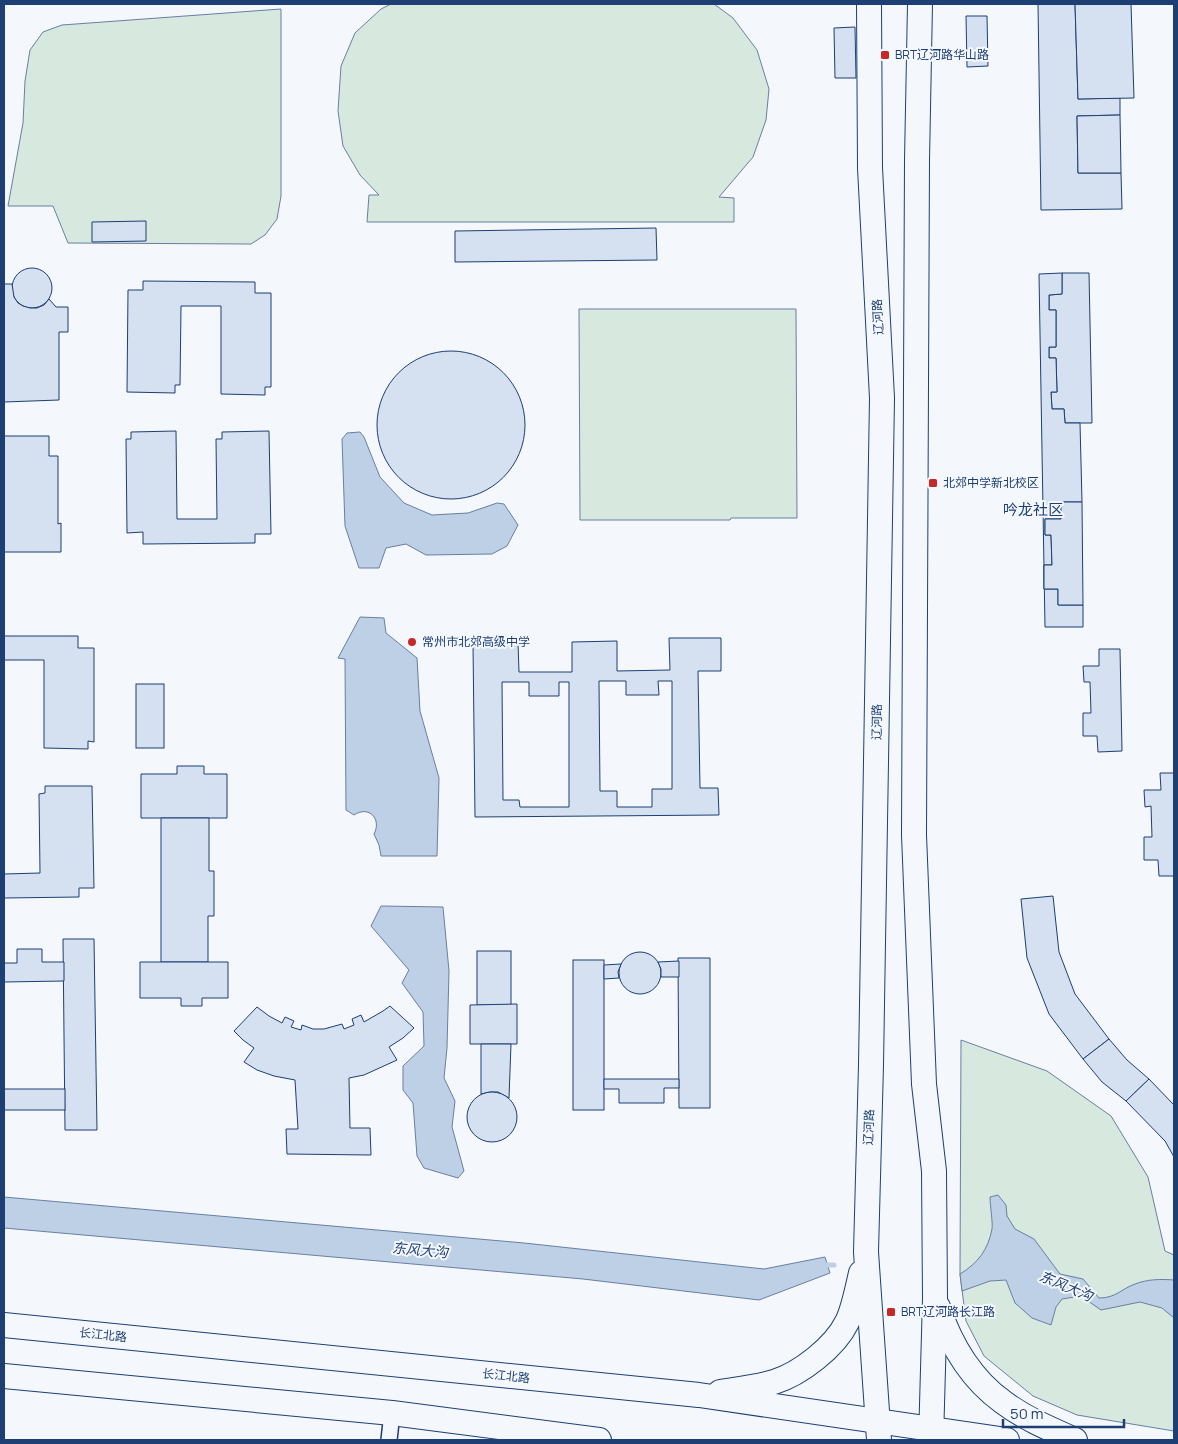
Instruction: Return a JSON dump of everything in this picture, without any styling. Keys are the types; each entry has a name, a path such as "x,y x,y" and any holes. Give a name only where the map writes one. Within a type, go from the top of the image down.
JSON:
{"main road":[{"name":"辽河路","path":"863,1288 866,1252 871,1065 882,398 870,168 869,4"},
{"path":"920,4 917,170 914,835 924,1084 934,1171 936,1262 931,1435"},
{"path":"699,1396 775,1382 796,1372 819,1355 834,1340 848,1322 863,1288"},
{"path":"863,1288 879,1431"},
{"path":"935,1295 944,1325 956,1349 980,1382 1002,1402 1027,1417 1075,1440"},
{"name":"长江北路","path":"4,1325 699,1396 879,1431 1007,1440"},
{"path":"4,1376 392,1413 599,1440"}],"street":[{"path":"389,1440 392,1413"}],"shaded area":[{"path":"391,4 714,4 733,18 757,50 769,89 766,120 753,157 719,197 734,198 734,222 367,222 369,195 379,195 360,175 343,146 338,111 341,66 355,33 381,9"},
{"path":"281,9 281,196 277,219 265,235 251,244 68,243 53,206 8,206 23,123 25,81 30,50 43,32 62,25"},
{"path":"579,309 796,309 797,518 580,520"},
{"path":"961,1040 1047,1071 1111,1116 1148,1177 1165,1251 1174,1255 1174,1431 1077,1415 1033,1396 984,1356 966,1321 960,1274"}],"water":[{"path":"360,432 364,437 380,477 404,503 432,515 468,513 497,503 504,504 518,525 507,546 492,554 426,555 406,544 386,548 379,568 359,568 345,526 342,439 347,433"},
{"path":"360,617 384,618 386,633 417,658 420,711 439,778 437,856 381,856 374,834 376,823 373,815 359,812 354,815 346,810 345,659 338,658"},
{"path":"381,906 443,907 449,971 447,1048 444,1078 455,1101 452,1127 464,1171 458,1178 424,1168 417,1156 413,1103 403,1090 403,1066 424,1046 423,1012 402,983 409,970 371,926"},
{"path":"998,1195 1006,1205 1007,1216 1015,1229 1034,1239 1060,1274 1083,1279 1099,1298 1110,1297 1140,1282 1174,1280 1174,1318 1162,1308 1140,1302 1101,1310 1081,1296 1062,1299 1056,1307 1051,1325 1032,1318 1015,1303 1006,1280 990,1281 962,1291 960,1274 972,1265 985,1250 992,1229 990,1197"},
{"path":"4,1197 524,1243 764,1269 825,1257 830,1273 759,1300 583,1279 4,1228"}],"building":[{"path":"1038,4 1075,4 1078,99 1120,98 1120,115 1077,116 1078,173 1121,173 1122,209 1041,210"},
{"path":"1075,4 1131,4 1134,98 1078,99"},
{"path":"966,16 987,16 988,66 967,67"},
{"path":"855,27 856,78 835,78 834,28"},
{"path":"1120,115 1121,173 1078,173 1077,116"},
{"path":"146,221 146,241 92,242 92,222"},
{"path":"656,228 657,260 455,262 455,231"},
{"path":"36,268 43,271 49,277 52,288 51,296 43,305 36,308 28,308 21,305 13,296 12,284 15,277 24,269"},
{"path":"1062,273 1089,273 1092,423 1065,423 1064,409 1052,409 1051,392 1057,392 1056,358 1049,358 1049,347 1056,347 1056,310 1049,310 1049,295 1062,294"},
{"path":"1062,273 1062,294 1049,295 1049,310 1056,310 1056,347 1049,347 1049,358 1056,358 1057,392 1051,392 1052,409 1064,409 1065,423 1080,423 1082,502 1061,502 1061,519 1045,519 1045,535 1051,535 1052,565 1044,565 1044,568 1039,274"},
{"path":"143,281 255,282 255,293 271,293 271,387 265,387 265,395 221,394 221,306 181,306 180,385 175,385 175,393 127,392 128,290 143,290"},
{"path":"4,284 12,284 14,297 23,306 37,308 44,305 49,299 56,307 68,307 68,332 59,332 59,400 4,402"},
{"path":"451,351 479,357 503,373 519,397 525,425 519,453 503,477 479,493 451,499 423,493 399,477 383,453 377,425 383,397 399,373 423,357"},
{"path":"176,431 177,519 217,519 216,439 222,439 222,432 269,431 271,534 255,534 255,543 143,544 143,532 127,533 126,439 131,439 131,432"},
{"path":"4,436 49,436 49,456 58,456 58,524 61,523 61,552 4,552"},
{"path":"1061,502 1082,502 1083,605 1058,605 1058,589 1044,589 1044,565 1052,565 1051,535 1045,535 1045,519 1061,519"},
{"path":"1044,589 1058,589 1058,605 1083,605 1083,627 1045,627"},
{"path":"4,636 78,636 78,648 94,648 94,742 88,741 88,749 44,748 44,660 4,660"},
{"path":"669,638 721,638 721,671 698,671 700,788 718,788 719,815 475,817 473,644 518,643 519,672 572,672 572,642 617,641 617,671 670,670","holes":["599,681 626,681 626,695 659,695 658,681 672,681 672,789 652,789 652,807 617,807 617,791 600,791","502,682 529,682 529,696 559,696 559,682 569,682 569,807 520,807 519,800 503,800"]},
{"path":"1099,649 1120,649 1122,751 1098,752 1097,736 1083,736 1083,713 1091,713 1090,682 1084,682 1083,666 1099,666"},
{"path":"136,684 164,684 164,748 136,748"},
{"path":"177,766 204,766 204,774 227,774 227,818 141,818 141,774 177,774"},
{"path":"1160,773 1174,773 1174,876 1159,876 1158,860 1144,860 1144,837 1152,837 1151,806 1145,807 1144,790 1161,790"},
{"path":"45,786 92,786 94,888 79,888 79,897 4,898 4,874 40,873 39,794 45,793"},
{"path":"161,818 209,818 209,871 214,871 214,916 208,916 208,962 161,962"},
{"path":"1053,896 1059,952 1075,994 1109,1039 1083,1059 1049,1014 1027,958 1021,899"},
{"path":"63,939 94,939 97,1130 65,1130"},
{"path":"17,949 42,949 42,962 64,962 64,981 4,982 4,963 17,963"},
{"path":"477,951 511,951 511,1005 477,1005"},
{"path":"644,952 652,955 658,961 661,973 658,985 652,991 636,994 628,991 622,985 619,969 622,961 628,955"},
{"path":"678,958 710,958 710,1108 679,1108"},
{"path":"573,960 604,960 604,1110 573,1110"},
{"path":"679,961 679,977 661,977 661,969 658,962"},
{"path":"140,962 228,962 228,998 202,998 202,1006 181,1006 181,998 140,998"},
{"path":"621,964 618,972 619,978 604,979 604,965"},
{"path":"517,1004 517,1044 470,1044 470,1005"},
{"path":"390,1006 414,1028 389,1047 397,1060 364,1075 349,1078 350,1128 370,1128 371,1155 287,1154 286,1129 298,1129 295,1080 257,1070 244,1062 254,1048 234,1031 257,1007 282,1023 285,1017 294,1021 291,1027 301,1030 302,1025 313,1029 324,1029 342,1024 344,1029 354,1025 352,1019 361,1015 364,1022"},
{"path":"1109,1039 1127,1060 1149,1079 1126,1101 1102,1082 1083,1059"},
{"path":"481,1044 511,1044 509,1098 498,1092 481,1094"},
{"path":"604,1079 679,1079 679,1088 664,1088 664,1103 619,1103 619,1089 604,1089"},
{"path":"1149,1079 1174,1105 1174,1157 1165,1141 1126,1101"},
{"path":"4,1089 65,1089 65,1110 4,1110"},
{"path":"492,1092 502,1094 510,1099 515,1107 517,1117 515,1127 510,1135 502,1140 492,1142 482,1140 474,1135 469,1127 467,1117 469,1107 474,1099 482,1094"}],"waterway":[{"name":"东风大沟","path":"822,1266 834,1265"}],"place":[{"name":"BRT辽河路华山路","path":"885,55"},
{"name":"北郊中学新北校区","path":"933,483"},
{"name":"常州市北郊高级中学","path":"412,642"},
{"name":"BRT辽河路长江路","path":"891,1312"}],"district":[{"name":"吟龙社区","path":"1033,510"}]}
